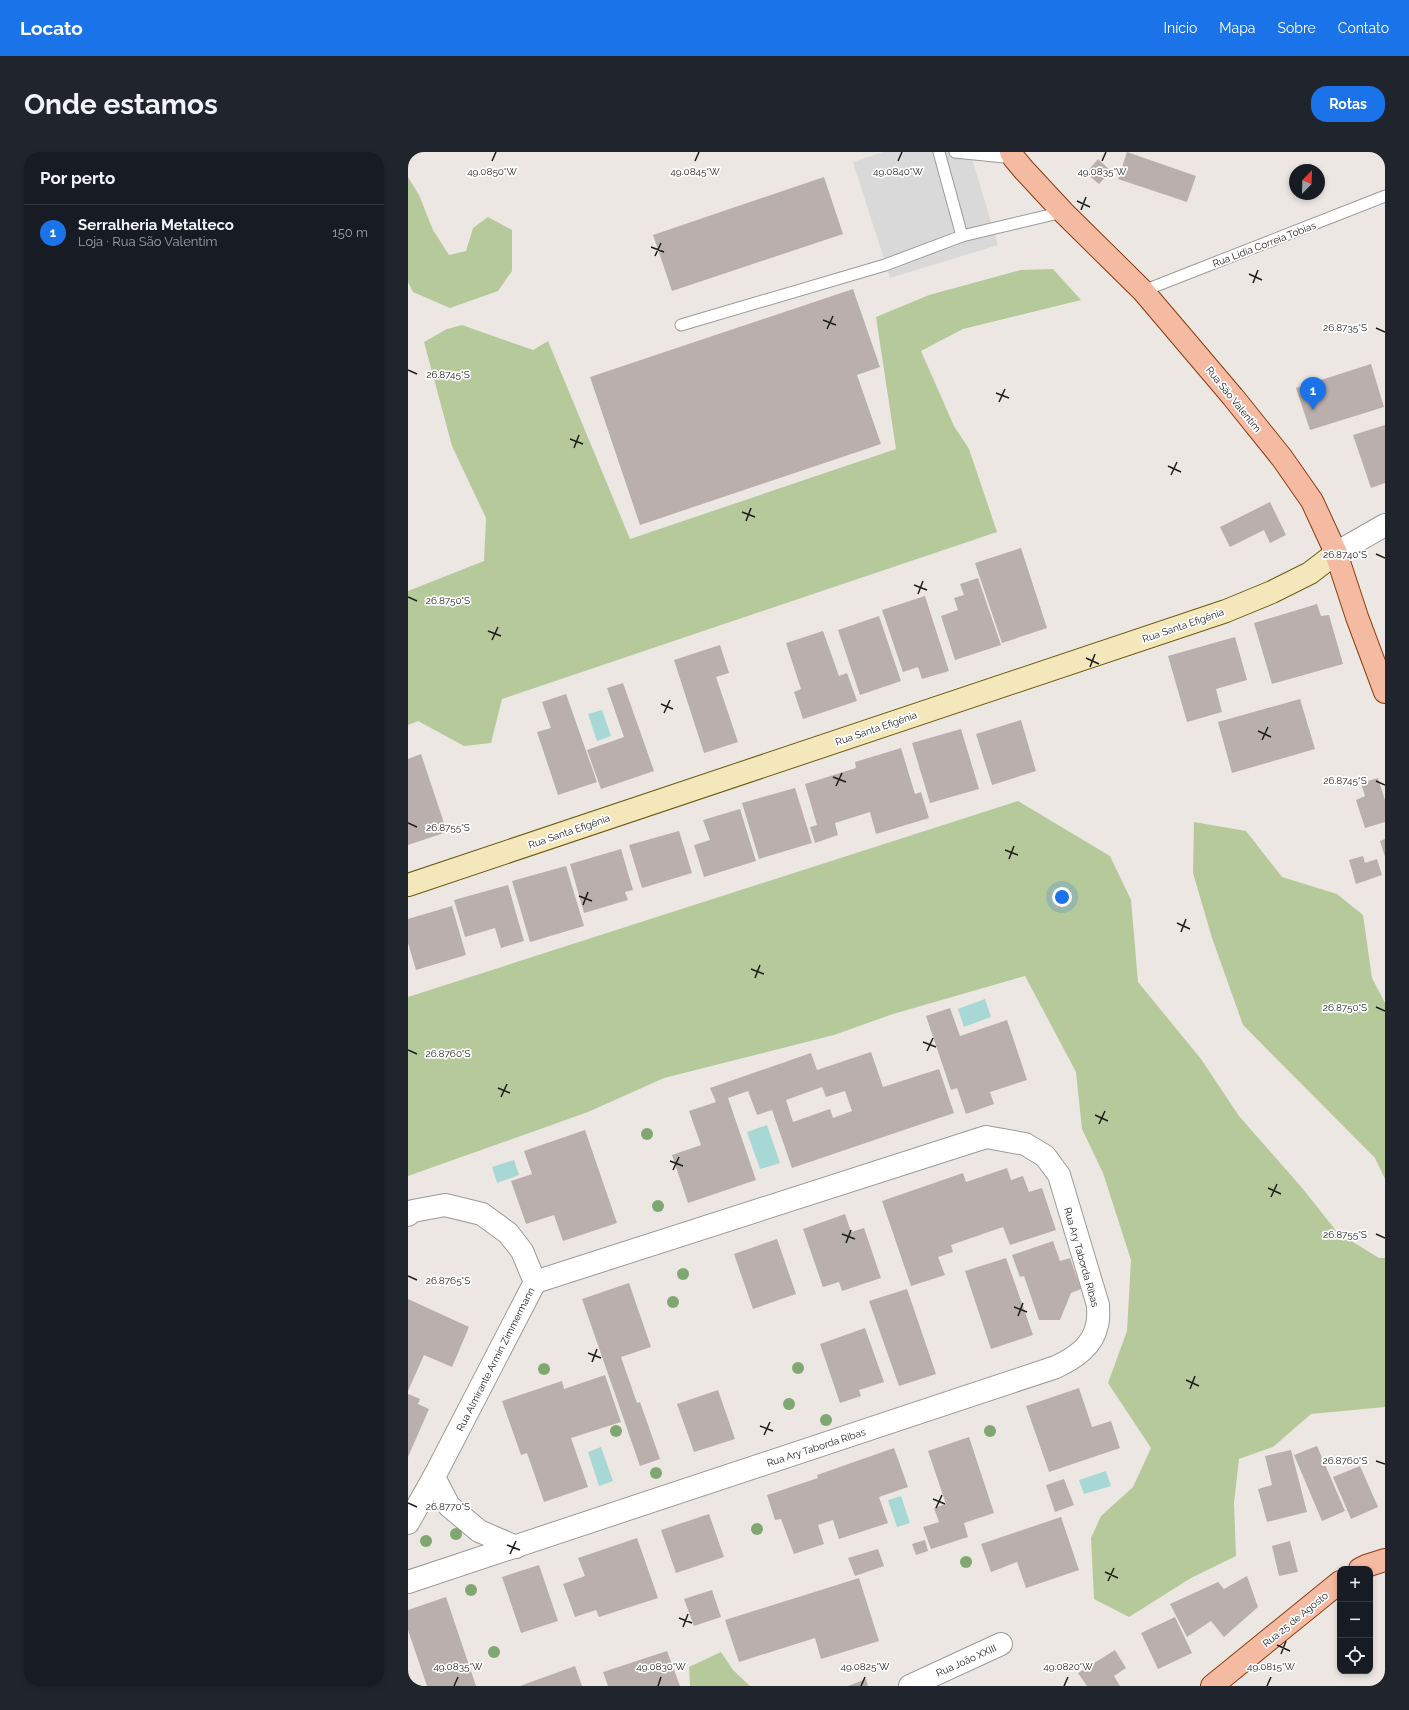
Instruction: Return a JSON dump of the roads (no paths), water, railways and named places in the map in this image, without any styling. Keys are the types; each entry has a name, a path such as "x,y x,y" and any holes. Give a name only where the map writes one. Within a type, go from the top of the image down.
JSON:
{"main road":[{"name":"Rua São Valentim","path":"1012,155 1063,212 1143,291 1233,397 1282,458 1312,501 1336,553 1357,617 1385,692"},
{"path":"1366,1566 1385,1560"},
{"name":"Rua 25 de Agosto","path":"1212,1686 1337,1584"}],"street":[{"path":"1336,553 1383,532"},
{"name":"Rua Santa Efigênia","path":"408,885 1226,611 1272,592 1310,573 1336,553"},
{"name":"Rua Ary Taborda Ribas","path":"408,1582 1056,1367 1072,1359 1087,1347 1097,1325 1098,1305 1058,1175 1045,1156 1026,1144 986,1137 535,1282"},
{"name":"Rua Almirante Armin Zimmermann","path":"408,1216 413,1211 445,1205 482,1214 508,1233 522,1251 535,1282 434,1478 408,1523"},
{"path":"434,1478 449,1506 478,1532 516,1547"},
{"name":"Rua João XXIII","path":"910,1686 1000,1644"}],"lane":[{"path":"939,152 962,236"},
{"path":"955,152 1012,155"},
{"name":"Rua Lídia Correia Tobias","path":"1143,291 1385,196"},
{"path":"681,325 885,265 962,236 1063,212"}],"water":[{"path":"602,710 611,736 597,741 588,714"},
{"path":"985,999 991,1017 964,1027 958,1009"},
{"path":"767,1125 780,1163 760,1169 747,1132"},
{"path":"514,1160 519,1175 497,1183 492,1167"},
{"path":"601,1447 613,1481 599,1486 588,1452"},
{"path":"1106,1471 1111,1486 1084,1494 1079,1480"},
{"path":"901,1496 910,1523 897,1527 888,1500"}],"place":[{"name":"Serralheria Metalteco","path":"1313,410"}]}
